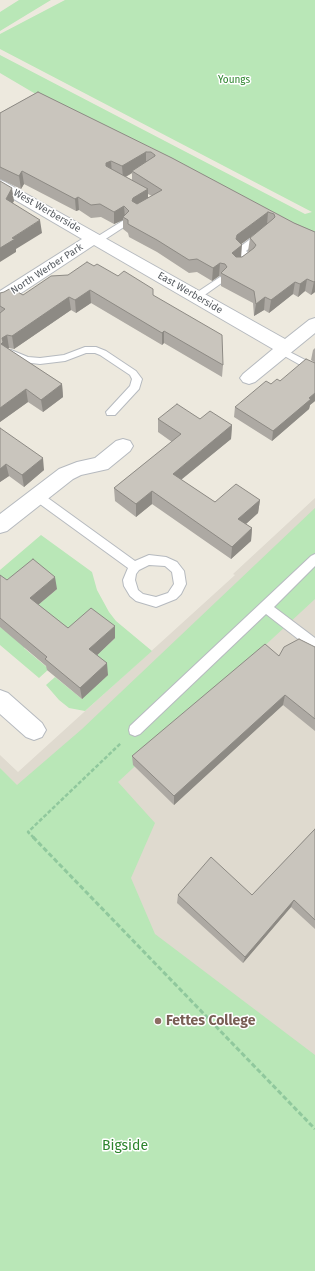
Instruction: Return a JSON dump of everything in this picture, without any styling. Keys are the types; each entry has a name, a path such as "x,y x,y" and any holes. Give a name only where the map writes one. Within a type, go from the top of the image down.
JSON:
{"street":[{"name":"West Werberside","path":"0,185 96,239"},
{"name":"East Werberside","path":"96,239 284,350"},
{"name":"North Werber Park","path":"0,299 96,239"},
{"path":"249,378 315,324"},
{"path":"0,525 70,472 101,464 123,446"},
{"path":"0,700 34,730"}],"lane":[{"path":"96,239 124,223"},
{"path":"238,266 249,258 240,251 268,229"},
{"path":"196,297 220,280"},
{"path":"10,352 26,360 40,361 65,358 85,350 96,350 103,353 133,373 137,379 135,387 111,412"},
{"path":"284,350 314,369"},
{"path":"37,496 135,567"},
{"path":"135,730 315,559"},
{"path":"157,560 173,566 178,571 180,578 180,584 177,591 172,596 156,602 140,598 134,593 130,586 129,580 135,567 142,563 157,560"},
{"path":"266,607 315,645"}],"path":[{"path":"135,730 28,832 315,1129"}],"shaded area":[{"name":"Fettes College","path":"315,498 315,1271 0,1271 0,755 18,772 235,575 233,574"}],"green space":[{"path":"19,0 51,0 0,31 0,12"},
{"name":"Youngs","path":"65,0 315,0 315,234 148,146 73,116 0,73 0,55 305,214 312,212 0,49 0,34"},
{"name":"Bigside","path":"315,508 315,599 118,782 155,823 131,878 155,934 315,1055 315,1271 0,1271 0,768 17,785 82,729"},
{"path":"41,535 92,572 97,590 109,612 116,621 152,651 85,711 69,708 59,700 46,685 55,677 82,699 91,661 115,638 67,642 32,610 57,589 0,585 0,570"},
{"path":"0,627 27,645 24,648 49,669 39,678 0,645"}],"building":[{"path":"38,92 172,158 294,223 315,232 315,281 314,282 307,279 300,284 295,282 271,300 265,297 256,304 254,291 221,273 227,267 225,264 220,263 213,268 197,259 189,260 128,224 128,220 123,217 129,211 124,206 114,212 100,204 91,205 78,197 75,199 22,171 19,176 0,167 0,113","holes":["146,152 151,152 155,156 132,171 162,190 137,204 132,201 133,198 148,189 106,166 106,163 111,161 122,166","268,212 274,214 275,217 250,238 256,245 254,248 242,257 236,257 232,253 242,245 236,239 237,235"]},
{"path":"0,181 12,188 6,199 40,220 12,238 15,239 0,248"},
{"path":"87,262 94,266 97,264 118,276 124,271 153,289 153,295 222,335 223,365 164,331 162,333 90,290 75,300 69,297 12,336 7,335 2,338 3,342 1,344 62,384 41,400 26,389 0,408 0,313 5,309 0,306 0,293 11,288 23,295 51,276 68,275"},
{"path":"306,359 315,363 315,393 309,398 311,399 273,431 235,407 266,381 271,384 277,379 280,381"},
{"path":"177,404 200,419 210,411 232,425 173,474 215,502 236,484 260,500 238,519 252,528 232,547 152,491 136,504 114,488 181,434 158,419"},
{"path":"0,428 43,458 22,475 6,464 0,469"},
{"path":"33,559 55,577 30,598 68,628 91,608 115,626 89,649 107,663 80,688 45,659 47,657 0,618 0,575 7,580"},
{"path":"299,639 315,647 315,719 285,695 174,796 132,756 265,644 279,656 284,647"},
{"path":"315,829 315,920 294,900 245,957 178,895 211,857 252,895"}],"place":[{"name":"Fettes College","path":"158,1021"}]}
